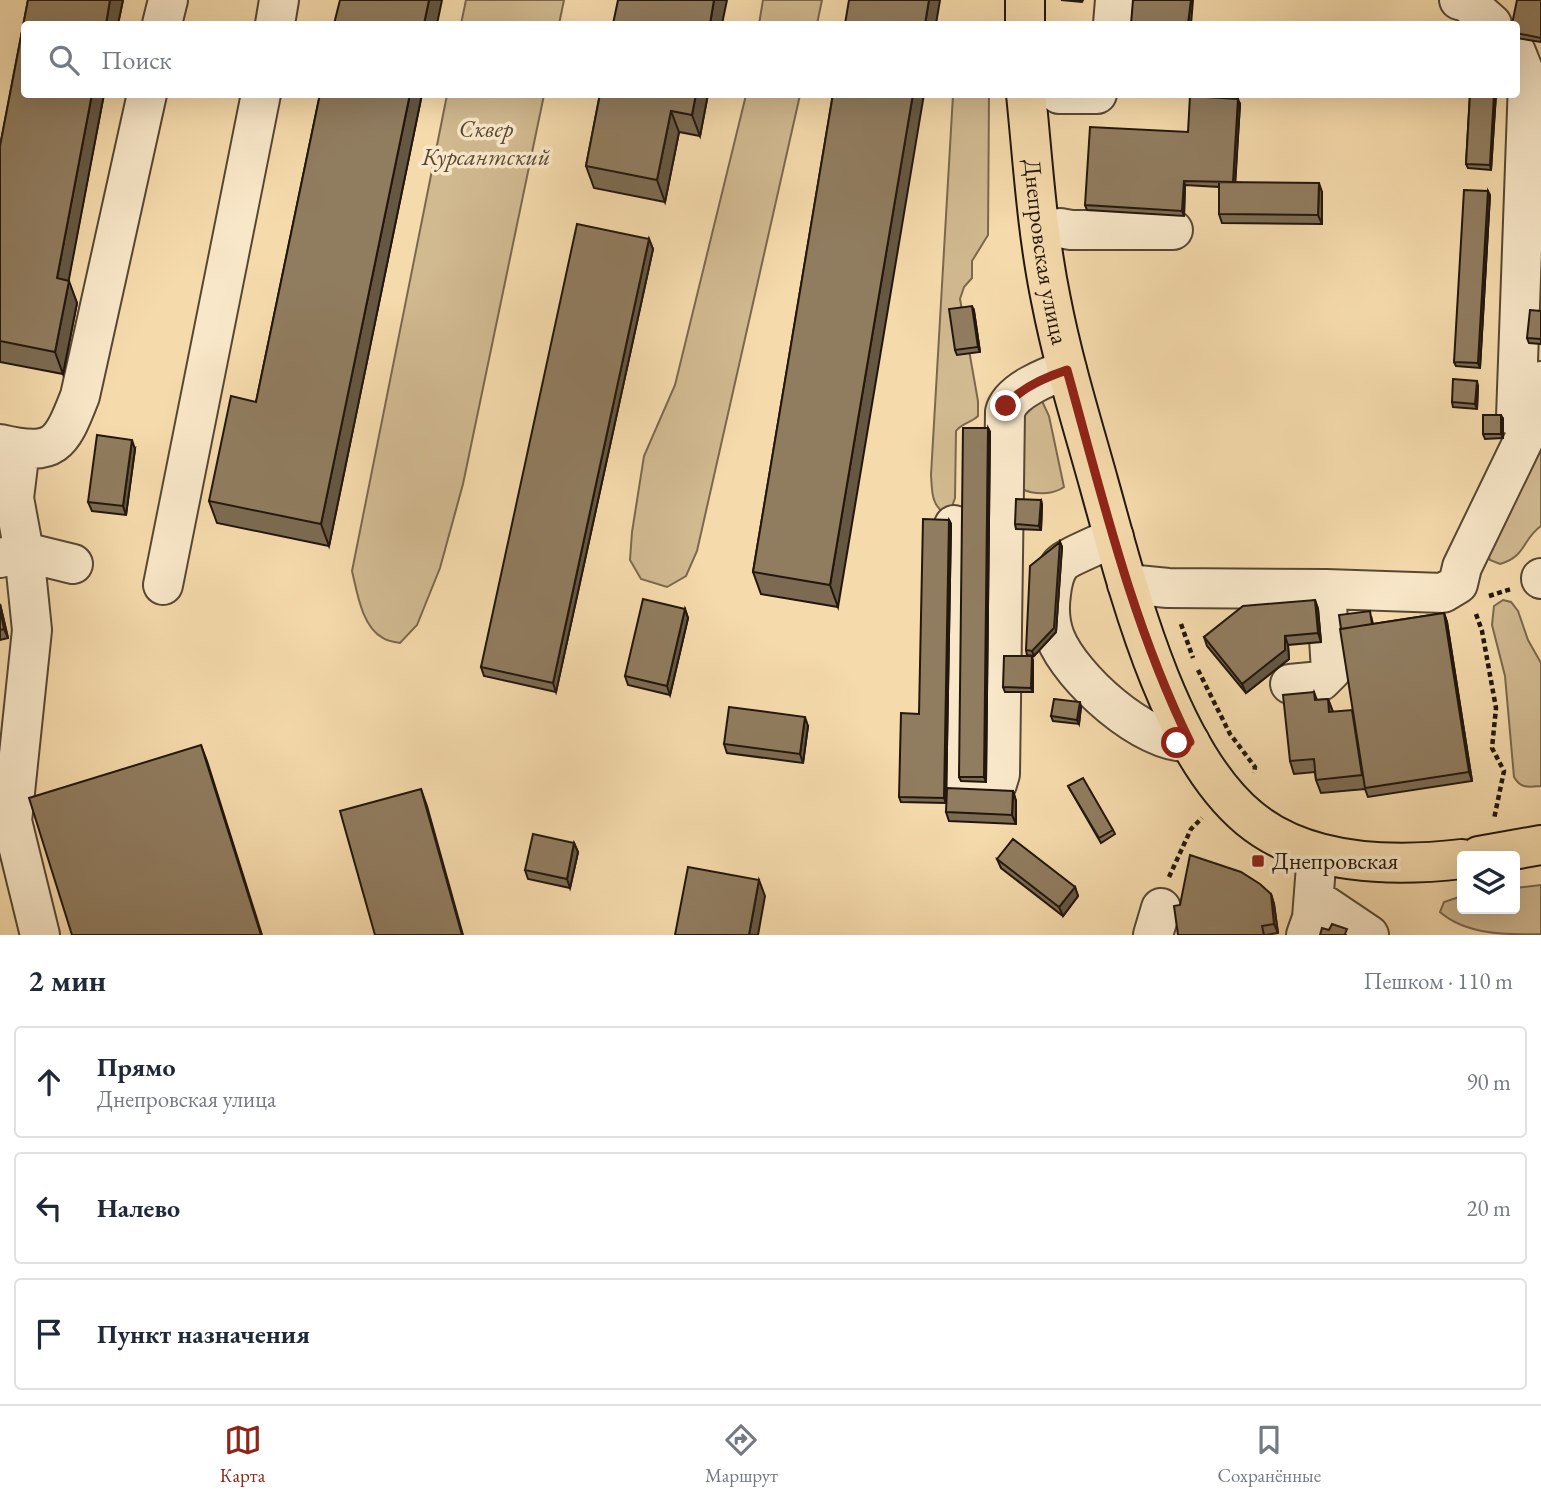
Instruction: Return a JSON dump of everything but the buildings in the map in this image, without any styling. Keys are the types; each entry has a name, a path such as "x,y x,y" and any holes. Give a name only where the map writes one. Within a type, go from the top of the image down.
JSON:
{"main road":[{"path":"1025,0 1025,21"},
{"name":"Днепровская улица","path":"1026,98 1040,231 1050,298 1067,370 1127,584 1167,694 1190,742 1207,770 1249,818 1277,836 1317,853 1376,861 1430,862 1457,859"},
{"name":"Днепровская улица","path":"1508,851 1541,845"}],"lane":[{"path":"163,21 168,0"},
{"path":"276,21 279,0"},
{"path":"1113,21 1115,0"},
{"path":"1459,0 1467,2 1489,21"},
{"path":"1520,60 1528,82 1516,411 1517,430 1533,436"},
{"path":"40,935 12,821 32,630 12,555 15,498 10,447 42,450 57,441 68,427 80,396 146,98"},
{"path":"163,585 260,98"},
{"path":"1040,231 1060,228 1173,230"},
{"path":"954,526 952,775 956,784 964,789 991,787 997,783 999,774 1005,412 1011,399 1040,380 1067,370"},
{"path":"1127,584 1168,589 1326,589 1443,593 1458,584 1462,567 1533,436 1535,386 1541,381"},
{"path":"1114,537 1061,563 1052,582 1050,602 1051,625 1055,637 1066,659 1092,688 1117,709 1162,738 1177,743 1190,742"},
{"path":"12,555 73,564"},
{"path":"1290,684 1321,681 1331,671 1326,589"},
{"path":"1306,935 1312,918 1317,853"},
{"path":"1314,898 1369,935"}],"path":[{"path":"1478,600 1541,578"},
{"path":"1475,612 1482,631 1496,708 1492,748 1504,771 1478,851"}],"green space":[{"path":"466,0 564,0 560,21 462,21"},
{"path":"763,0 822,0 818,21 760,21"},
{"name":"Сквер Курсантский","path":"446,98 543,98 463,484 440,568 417,625 400,643 385,639 370,626 358,599 352,571"},
{"path":"745,98 799,98 697,551 686,576 667,587 641,579 630,560 644,456 675,385"},
{"path":"953,98 989,98 988,235 972,261 972,278 964,287 960,299 978,401 978,416 956,431 955,498 951,509 945,513 935,502 931,475"},
{"path":"1041,399 1049,416 1064,487 1043,493 1022,489 1019,410"},
{"path":"1541,452 1541,526 1509,561 1500,564 1490,560 1488,555 1537,453"},
{"path":"1503,600 1511,602 1518,611 1528,640 1541,663 1541,786 1522,785 1514,777 1505,676 1492,625 1494,606"},
{"path":"1541,885 1541,934 1488,932 1450,920 1440,912 1444,902 1457,898 1457,914 1520,914 1520,887"}],"place":[{"name":"Днепровская","path":"1258,861"}],"route":[{"path":"1006,406 1011,399 1040,380 1067,370 1127,584 1167,694 1190,742 1177,743"}]}
